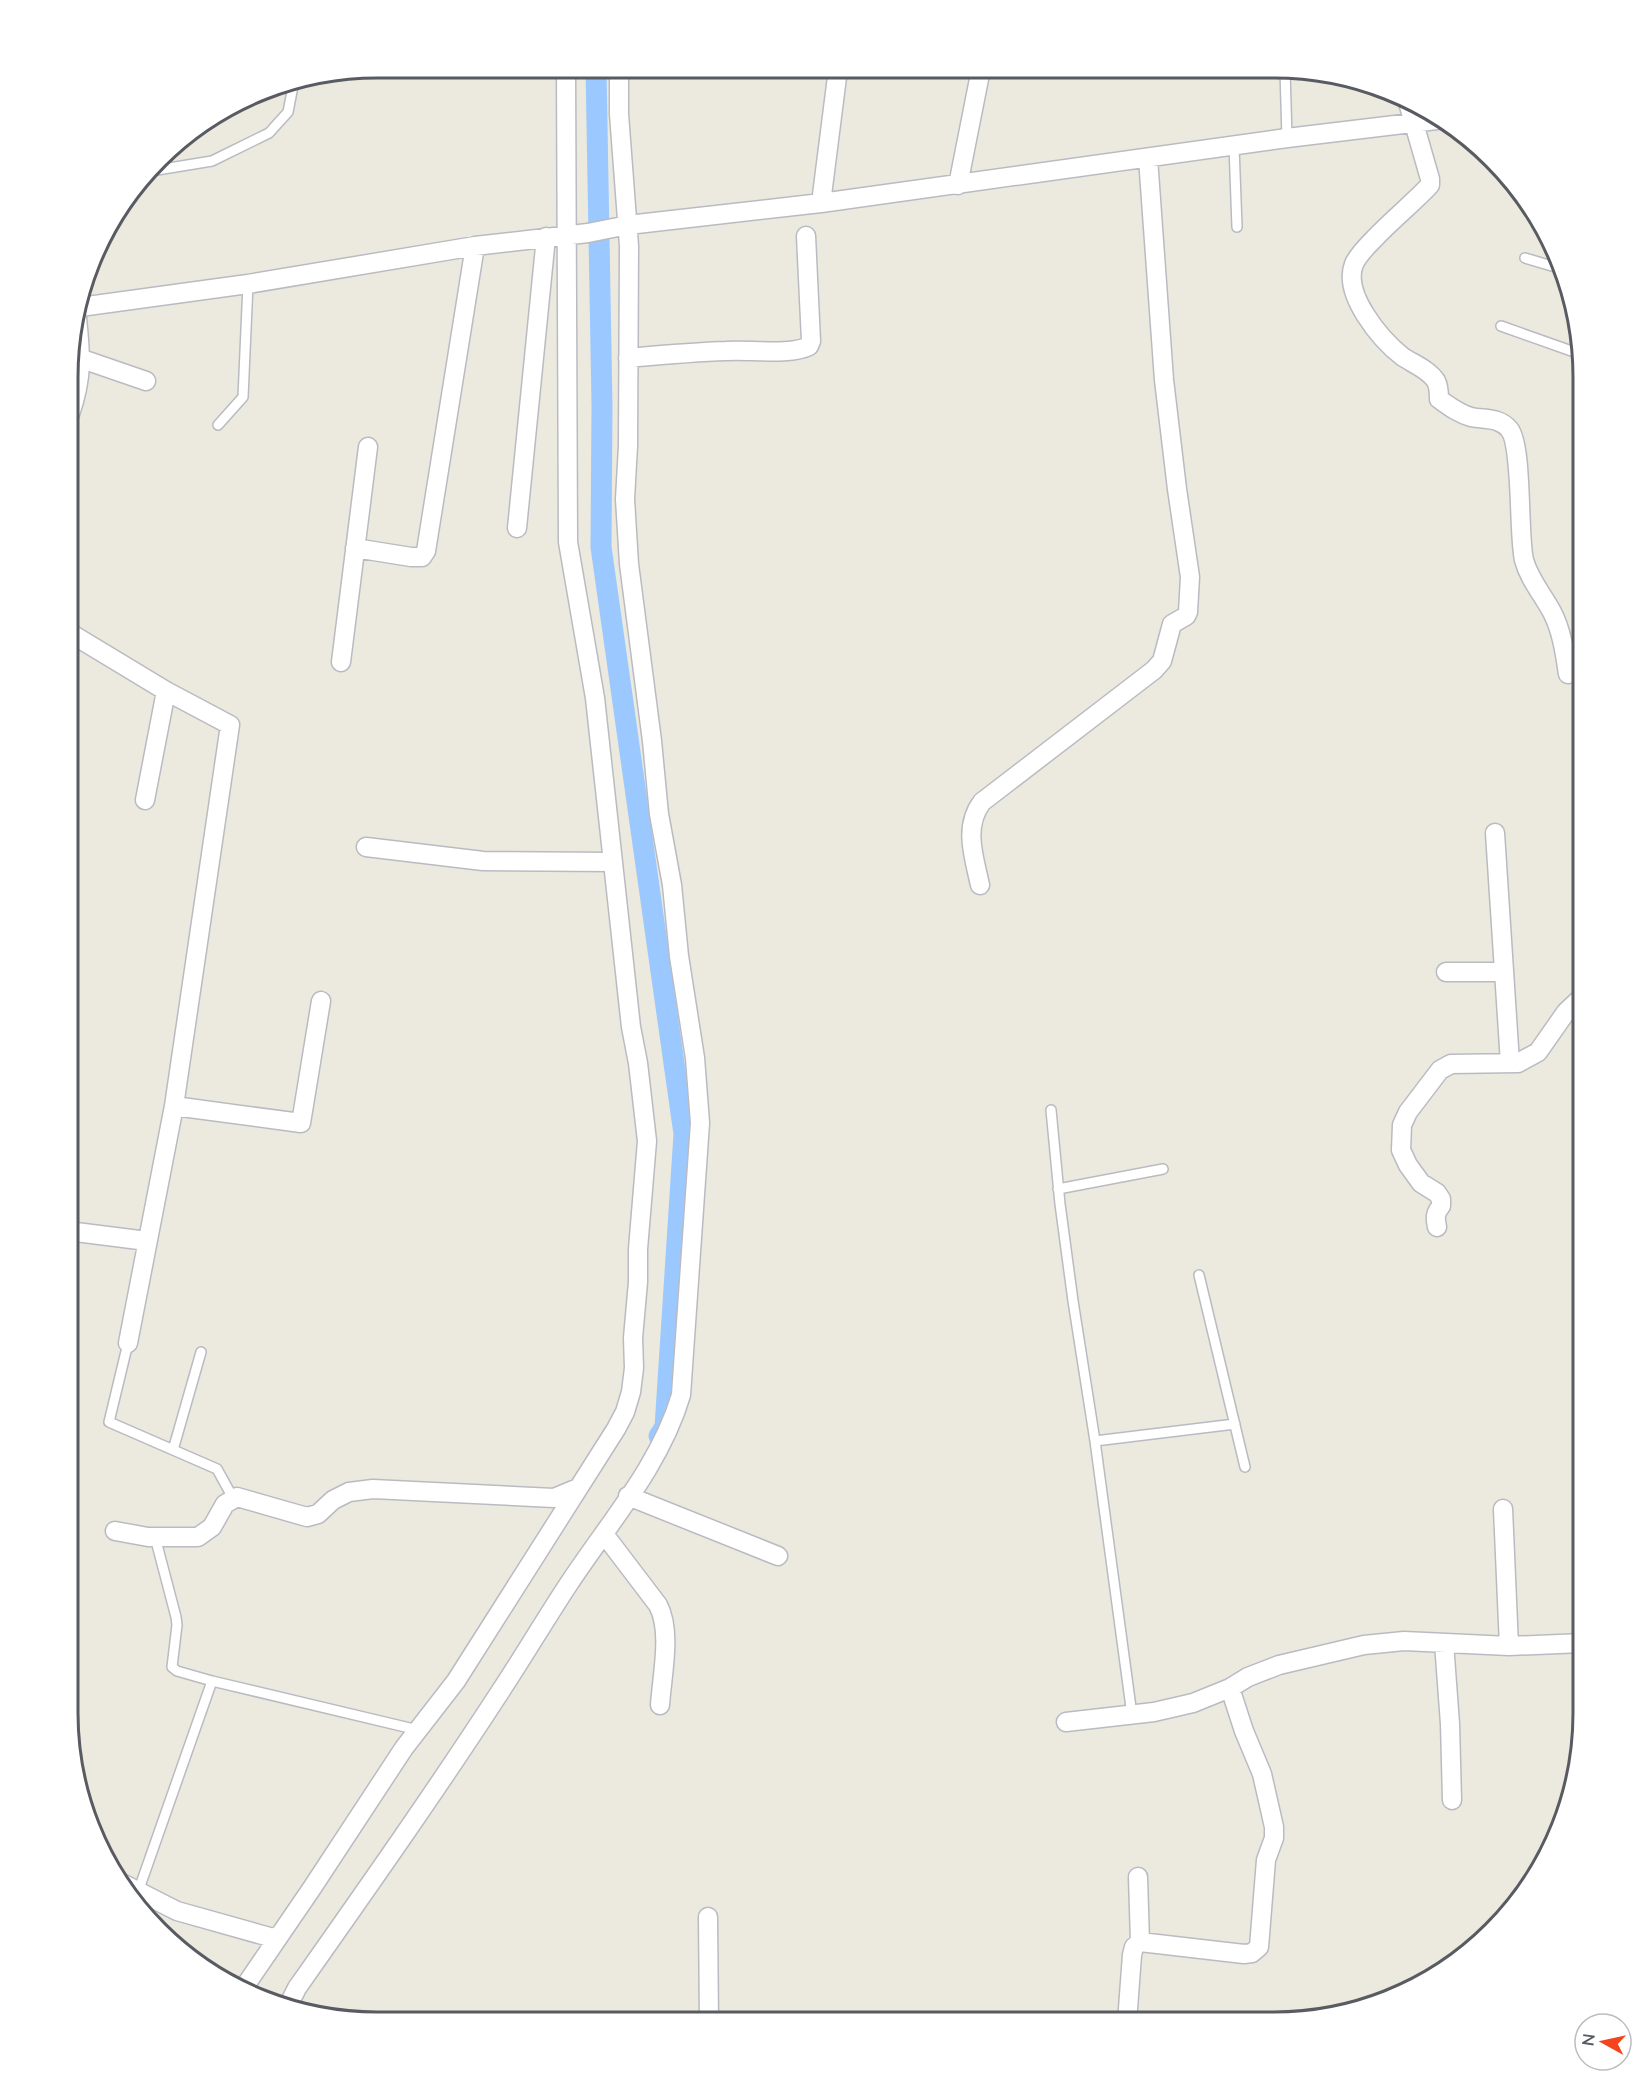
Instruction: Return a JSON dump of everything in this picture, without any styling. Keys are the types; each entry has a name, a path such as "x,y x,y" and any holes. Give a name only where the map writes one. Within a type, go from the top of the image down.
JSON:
{"street":[{"path":"248,1982 404,1748 456,1681 625,1412 631,1392 634,1368 633,1338 638,1282 638,1249 647,1141 638,1063 631,1027 595,698 568,542 566,78"},
{"path":"291,1999 425,1804 604,1534 666,1435 681,1395 700,1123 695,1058 679,956 672,885 659,814 637,610 629,564 625,499 628,446 628,358 619,78"},
{"path":"821,203 837,78"},
{"path":"958,185 979,78"},
{"path":"1411,112 1430,184 1397,214 1364,250 1354,265 1352,285 1361,310 1380,333 1401,355 1423,369 1436,381 1439,399 1455,410 1472,417 1483,417 1502,422 1513,433 1524,560 1531,578 1553,614 1563,645 1568,674"},
{"path":"87,306 248,284 475,246 821,203 1287,138 1429,121"},
{"path":"980,885 972,851 971,825 974,812 982,802 1154,670 1161,661 1172,624 1186,616 1188,612 1190,577 1164,380 1148,158"},
{"path":"628,358 728,350 755,352 796,350 809,346 811,341 806,236"},
{"path":"517,528 546,237"},
{"path":"355,548 411,557 422,557 426,550 475,246"},
{"path":"78,387 82,359 80,346"},
{"path":"82,359 146,381"},
{"path":"340,662 368,447"},
{"path":"78,638 166,691 230,724 174,1106 128,1342"},
{"path":"145,800 166,691"},
{"path":"1495,833 1510,1063"},
{"path":"366,848 483,861 613,862"},
{"path":"1446,972 1503,972"},
{"path":"174,1106 302,1123 321,1000"},
{"path":"1437,1227 1435,1220 1441,1206 1441,1199 1437,1193 1421,1183 1408,1166 1401,1150 1402,1125 1405,1118 1440,1070 1451,1064 1524,1061 1538,1053 1573,1005"},
{"path":"78,1232 147,1241"},
{"path":"115,1531 155,1537 198,1538 212,1527 225,1504 233,1498 246,1498 307,1517 318,1514 333,1500 350,1492 373,1489 554,1498 578,1488"},
{"path":"628,1496 778,1556"},
{"path":"1503,1509 1509,1646"},
{"path":"604,1534 664,1615 660,1705"},
{"path":"1066,1722 1132,1715 1193,1703 1230,1688 1248,1677 1280,1665 1364,1645 1404,1641 1509,1646 1573,1643"},
{"path":"1444,1643 1450,1724 1452,1800"},
{"path":"1128,2012 1132,1955 1134,1947 1140,1942 1244,1954 1252,1953 1259,1947 1266,1860 1274,1838 1274,1827 1262,1774 1244,1731 1230,1688"},
{"path":"1138,1877 1140,1942"},
{"path":"138,1892 177,1911 273,1938 279,1935"},
{"path":"708,1917 709,2012"}],"lane":[{"path":"1285,79 1287,138"},
{"path":"163,169 212,161 269,133 288,112 292,90"},
{"path":"1234,146 1237,227"},
{"path":"1525,258 1551,266"},
{"path":"218,425 243,397 248,284"},
{"path":"1501,326 1571,351"},
{"path":"1051,1110 1072,1301 1095,1441 1132,1715"},
{"path":"1058,1189 1163,1169"},
{"path":"1199,1275 1245,1467"},
{"path":"128,1342 109,1422 217,1470 233,1498"},
{"path":"173,1450 201,1352"},
{"path":"1095,1441 1235,1424"},
{"path":"155,1537 176,1617 172,1667 177,1671 418,1730"},
{"path":"138,1892 212,1681"}],"waterway":[{"path":"596,78 602,406 601,547 684,1134 665,1427 659,1436"}]}
